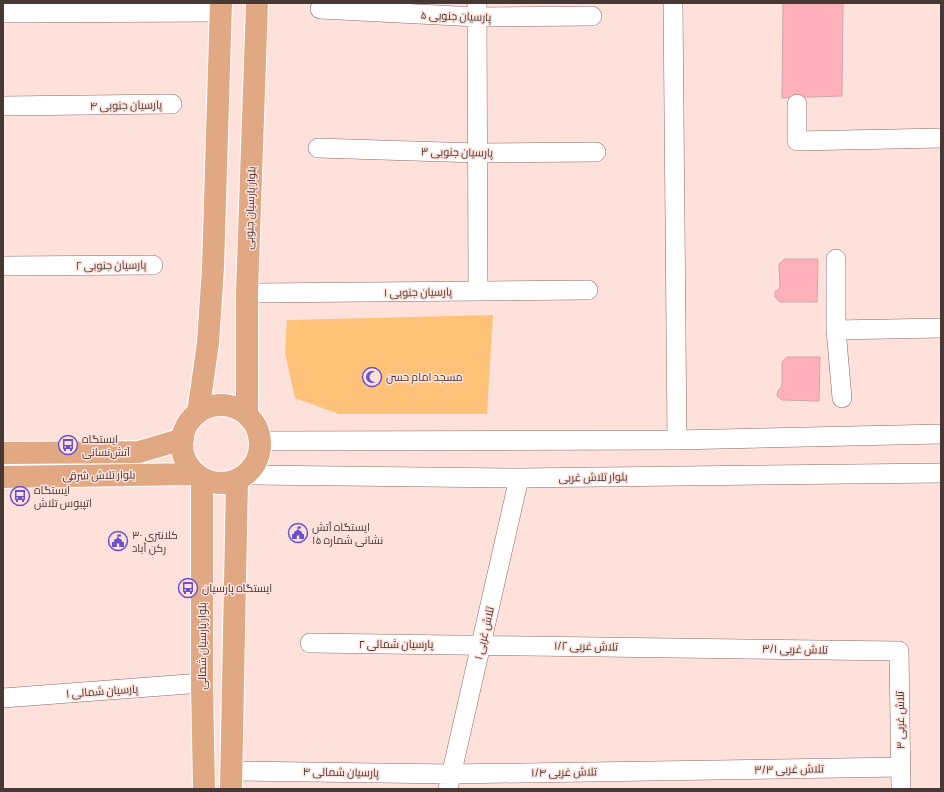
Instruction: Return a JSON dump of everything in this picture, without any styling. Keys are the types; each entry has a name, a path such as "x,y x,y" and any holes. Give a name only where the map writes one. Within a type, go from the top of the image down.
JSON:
{"main road":[{"name":"بلوار پارسیان جنوبی","path":"247,414 248,293 257,3"},
{"path":"198,413 208,343 213,268 221,7"},
{"path":"222,405 235,408 247,414 256,426 260,441 260,448 256,463 241,478 223,484 209,482 190,468 184,454 183,439 191,420 198,413 209,407 222,405"},
{"name":"بلوار تلاش شرقی","path":"3,453 139,452 183,439"},
{"path":"139,452 144,461 145,468 142,475"},
{"name":"بلوار تلاش شرقی","path":"3,477 142,475 199,476"},
{"name":"بلوار پارسیان شمالی","path":"199,476 204,789"},
{"path":"231,780 241,478"}],"street":[{"path":"673,3 677,440"},
{"path":"3,13 221,7"},
{"name":"۵ پارسیان جنوبی","path":"320,9 477,10 592,16"},
{"path":"477,10 478,291"},
{"name":"۴ پارسیان جنوبی","path":"3,106 172,104"},
{"path":"797,104 797,141 941,138"},
{"name":"۳ پارسیان جنوبی","path":"318,148 477,153 596,152"},
{"path":"836,259 836,330 842,398"},
{"name":"۲ پارسیان جنوبی","path":"3,266 153,265"},
{"name":"۱ پارسیان جنوبی","path":"248,293 588,290"},
{"path":"836,330 941,328"},
{"path":"260,441 677,440 941,434"},
{"name":"بلوار تلاش غربی","path":"241,478 519,478 941,473"},
{"name":"۱ تلاش غربی","path":"450,781 519,478"},
{"name":"۲ پارسیان شمالی","path":"310,643 481,644"},
{"name":"۱/۲ تلاش غربی","path":"481,644 690,648"},
{"name":"۳/۱ تلاش غربی","path":"690,648 899,651"},
{"name":"۳ تلاش غربی","path":"899,651 901,789"},
{"name":"۱ پارسیان شمالی","path":"3,698 202,683"},
{"name":"۳/۳ تلاش غربی","path":"677,770 901,767"},
{"name":"۱/۴ تلاش غربی","path":"450,781 677,770"},
{"name":"۴ پارسیان شمالی","path":"231,780 450,781"}],"shaded area":[{"path":"493,315 487,414 339,414 295,398 285,353 287,320"}],"building":[{"path":"783,3 843,3 842,96 782,98"},
{"path":"784,259 818,259 817,302 780,302 775,297 775,292 780,288 779,264"},
{"path":"787,357 820,357 819,401 782,400 777,396 778,391 782,386 782,362"}],"place":[{"name":"مسجد امام حسن","path":"372,377"},
{"name":"ایستگاه آتش‌نسانی","path":"68,445"},
{"name":"ایستگاه اتپبوس تلاش","path":"20,496"},
{"name":"ایستگاه آتش نشانی شماره ۱۵","path":"298,533"},
{"name":"کلانتری ۳۰ رکن آباد","path":"118,541"},
{"name":"ایستگاه پارسیان","path":"188,588"}]}
